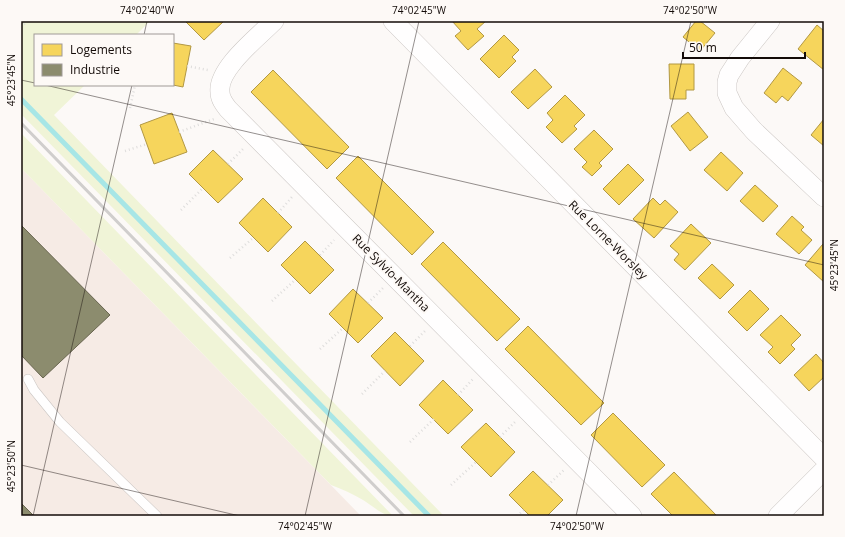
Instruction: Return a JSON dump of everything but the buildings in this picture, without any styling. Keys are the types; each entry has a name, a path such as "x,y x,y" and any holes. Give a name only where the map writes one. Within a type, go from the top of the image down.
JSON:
{"street":[{"name":"Rue Sylvio-Mantha","path":"274,21 233,62 223,76 220,94 228,109 632,516"},
{"name":"Rue Lorne-Worsley","path":"393,21 824,458"},
{"path":"770,21 740,58 729,75 727,82 727,93 734,108 750,126 824,197"},
{"path":"778,516 824,470"}],"lane":[{"path":"28,379 34,390 60,422 157,516"}],"path":[{"path":"21,27 28,21"},
{"path":"187,66 212,71"},
{"path":"130,108 135,86"},
{"path":"179,132 220,117"},
{"path":"125,151 147,144"},
{"path":"228,164 247,145"},
{"path":"181,210 203,188"},
{"path":"278,213 296,194"},
{"path":"320,255 338,236"},
{"path":"230,258 253,238"},
{"path":"272,301 295,280"},
{"path":"368,303 386,285"},
{"path":"320,349 343,328"},
{"path":"410,346 428,328"},
{"path":"362,394 385,371"},
{"path":"458,395 476,376"},
{"path":"410,442 434,419"},
{"path":"500,437 519,419"},
{"path":"451,485 476,462"},
{"path":"548,485 567,467"},
{"path":"517,516 524,510"}],"shaded area":[{"path":"21,168 323,477 361,516 21,516"}],"green space":[{"path":"21,21 150,21 137,34 34,34 34,86 84,86 54,115 444,516 414,516 21,114"},
{"path":"21,133 393,516 389,516 377,510 355,496 331,485 21,168"}],"waterway":[{"path":"21,99 429,516"}],"railway":[{"path":"21,123 404,516"}]}
